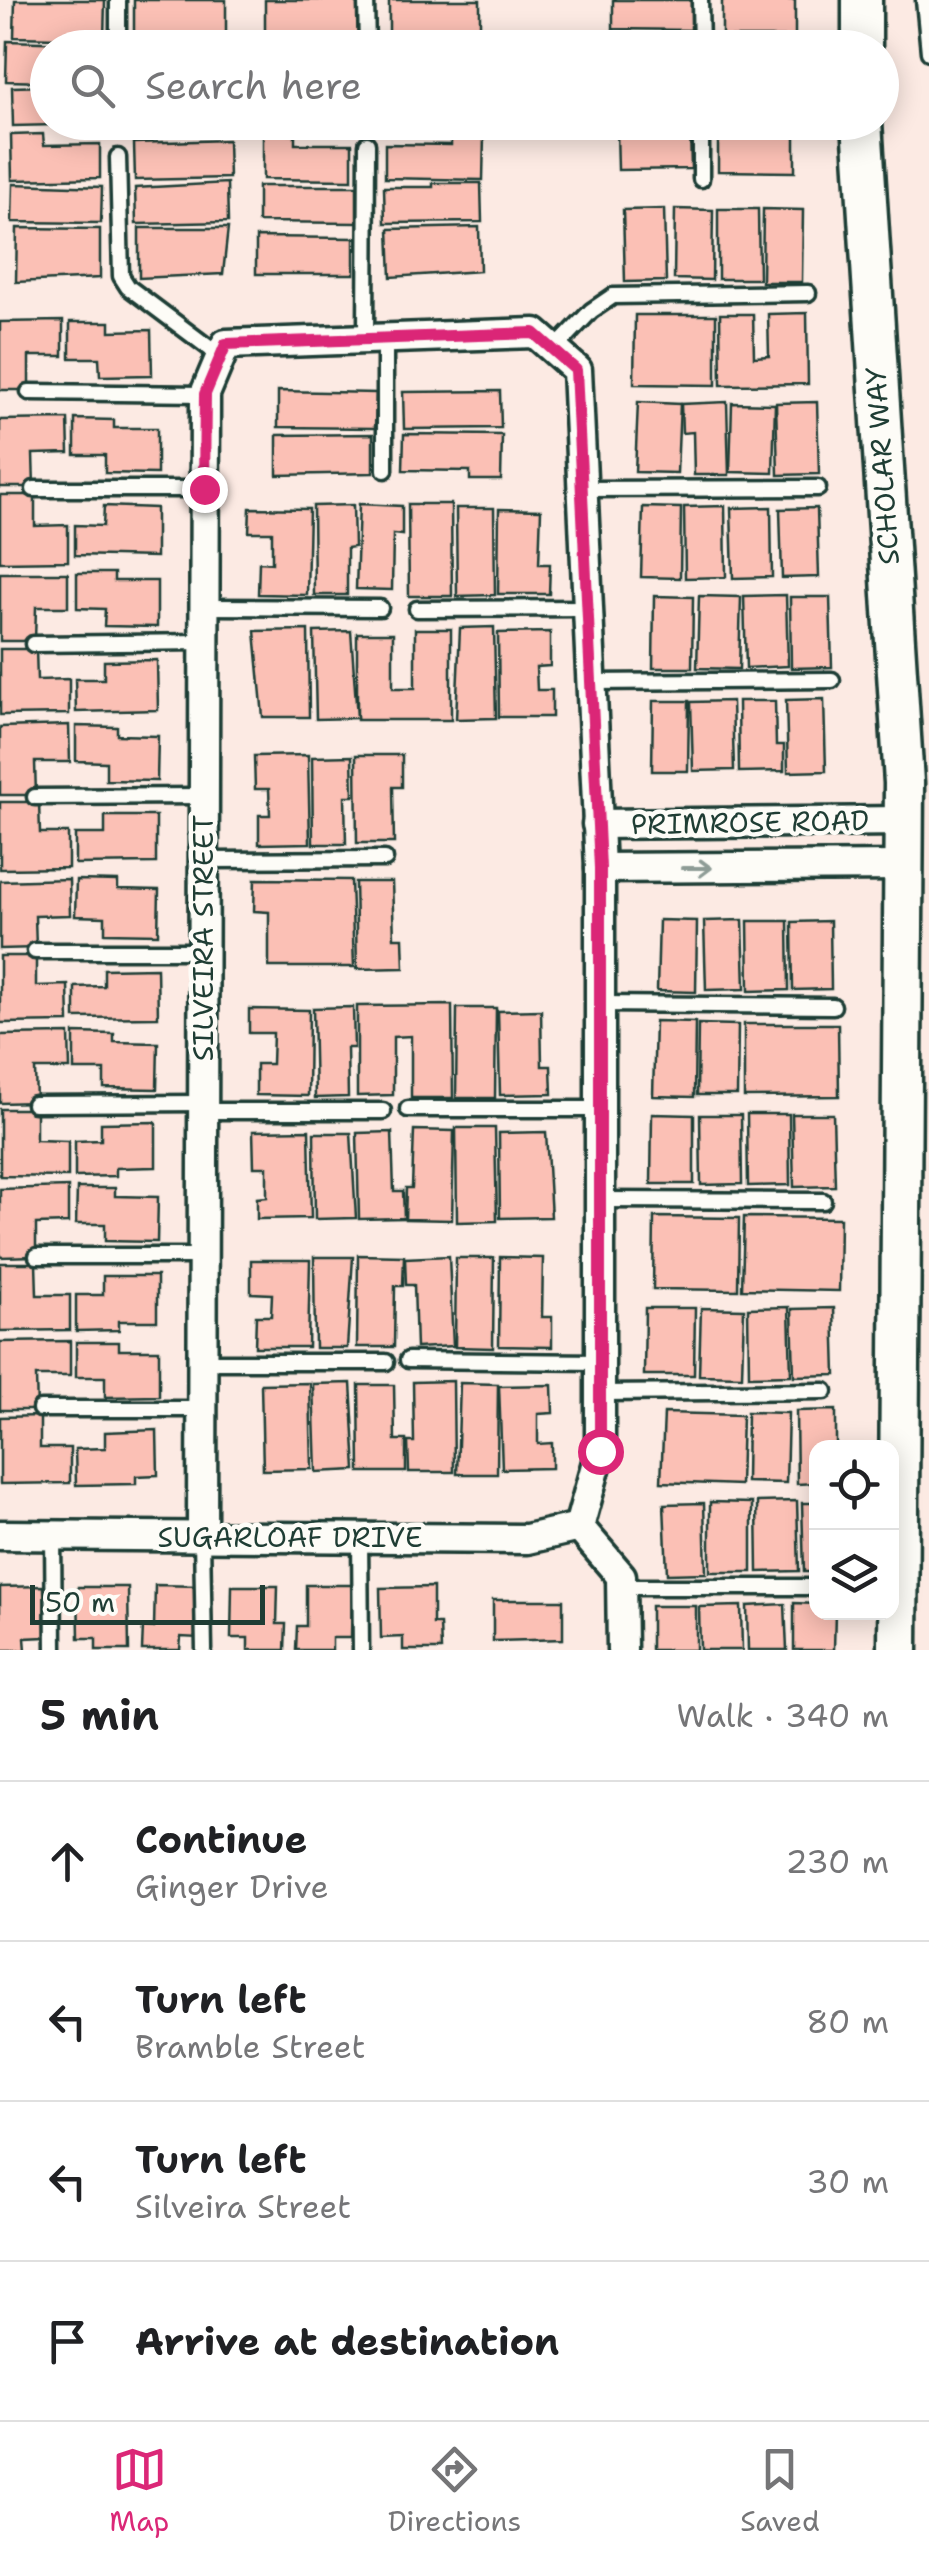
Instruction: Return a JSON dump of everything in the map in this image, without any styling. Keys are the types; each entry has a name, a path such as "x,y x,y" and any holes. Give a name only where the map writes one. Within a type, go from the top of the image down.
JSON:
{"street":[{"path":"862,0 862,30"},
{"name":"SCHOLAR WAY","path":"863,140 904,820 898,1650"},
{"path":"223,350 375,336 534,333 576,370 600,868 600,1451 579,1527 621,1576 622,1650"},
{"name":"SILVEIRA STREET","path":"202,1536 205,394 223,350"},
{"name":"PRIMROSE ROAD","path":"597,824 904,820"},
{"name":"PRIMROSE ROAD","path":"600,868 904,866"},
{"name":"SUGARLOAF DRIVE","path":"0,1534 527,1539 579,1527"}],"lane":[{"path":"118,0 118,30"},
{"path":"366,0 367,30"},
{"path":"700,0 701,30"},
{"path":"924,0 929,52"},
{"path":"701,140 701,179"},
{"path":"367,144 385,470"},
{"path":"118,156 121,276 128,286 223,350"},
{"path":"554,350 591,312 614,296 808,293"},
{"path":"28,392 205,394"},
{"path":"582,489 818,488"},
{"path":"34,489 204,489"},
{"path":"204,607 380,608"},
{"path":"417,610 588,608"},
{"path":"33,644 204,642"},
{"path":"591,682 832,680"},
{"path":"35,797 203,796"},
{"path":"203,860 385,859"},
{"path":"35,951 203,950"},
{"path":"600,1004 832,1006"},
{"path":"34,1104 383,1111"},
{"path":"408,1108 600,1109"},
{"path":"600,1200 824,1201"},
{"path":"37,1256 203,1256"},
{"path":"408,1360 600,1362"},
{"path":"203,1362 386,1362"},
{"path":"600,1392 825,1392"},
{"path":"40,1409 202,1409"},
{"path":"53,1535 54,1650"},
{"path":"202,1536 204,1650"},
{"path":"360,1538 361,1650"},
{"path":"621,1588 809,1587"}],"building":[{"path":"15,0 105,0 104,30 30,30 30,37 14,37"},
{"path":"134,0 226,0 226,30 134,30"},
{"path":"265,0 357,0 358,30 265,30"},
{"path":"389,0 480,0 480,30 389,30"},
{"path":"613,0 691,0 691,30 613,29"},
{"path":"722,0 795,0 795,30 722,30"},
{"path":"7,41 30,42 30,82 6,81"},
{"path":"30,86 30,126 13,126 12,87"},
{"path":"30,134 30,140 44,140 44,145 100,144 100,178 12,180 11,135"},
{"path":"228,140 229,178 135,180 134,143"},
{"path":"263,140 352,144 352,180 263,179"},
{"path":"451,140 484,140 483,180 385,178 385,144 451,145"},
{"path":"617,140 690,140 691,169 618,170"},
{"path":"718,140 795,140 795,172 718,171"},
{"path":"227,183 228,222 136,224 135,188"},
{"path":"433,183 481,183 482,222 385,223 384,187 433,187"},
{"path":"13,184 102,187 101,223 12,222"},
{"path":"258,186 357,186 357,223 258,222"},
{"path":"664,209 666,281 625,282 623,210"},
{"path":"675,209 713,210 712,280 674,279"},
{"path":"718,209 758,209 759,279 718,279"},
{"path":"763,209 803,210 802,282 762,282"},
{"path":"479,227 480,271 391,277 389,229"},
{"path":"17,228 100,229 100,278 16,282"},
{"path":"139,228 228,228 223,274 139,278"},
{"path":"256,237 354,238 354,274 256,274"},
{"path":"807,313 808,384 721,385 720,314 753,314 754,357 769,356 768,314"},
{"path":"635,315 716,315 716,385 634,384"},
{"path":"63,321 63,356 29,356 29,390 0,390 0,322"},
{"path":"70,322 110,322 110,331 151,330 152,375 100,376 99,358 70,358"},
{"path":"278,391 376,393 375,428 278,427"},
{"path":"500,391 501,428 404,429 403,392"},
{"path":"638,402 680,404 677,473 635,472"},
{"path":"727,402 729,475 694,475 693,432 682,433 681,404"},
{"path":"817,402 819,474 778,475 776,403"},
{"path":"732,403 775,404 773,473 730,472"},
{"path":"68,419 69,453 33,454 34,487 0,487 0,420"},
{"path":"75,419 114,420 114,428 157,428 157,474 105,473 105,455 75,455"},
{"path":"373,434 373,473 277,475 277,435"},
{"path":"404,434 502,435 501,480 470,480 470,471 403,470"},
{"path":"0,495 35,495 35,526 68,525 68,561 0,562"},
{"path":"359,504 402,506 402,535 393,534 392,590 356,589"},
{"path":"408,504 451,504 452,596 409,596"},
{"path":"353,505 354,547 347,548 347,595 314,595 313,506"},
{"path":"104,506 156,508 156,557 75,555 75,525 103,526"},
{"path":"725,506 726,577 685,578 684,507"},
{"path":"643,507 681,508 680,578 641,577"},
{"path":"771,507 772,577 733,578 731,508"},
{"path":"250,508 309,509 307,595 258,594 259,562 272,563 272,532 249,532"},
{"path":"456,508 494,508 495,595 457,596"},
{"path":"817,508 819,577 782,578 780,509"},
{"path":"499,509 541,510 539,564 550,564 549,594 498,594"},
{"path":"0,573 68,573 68,607 36,607 35,641 0,641"},
{"path":"77,573 114,573 114,581 157,581 157,627 104,626 105,609 77,608"},
{"path":"786,595 788,666 746,668 744,596"},
{"path":"654,596 693,597 692,668 653,668"},
{"path":"699,596 741,597 739,669 697,668"},
{"path":"790,597 830,597 832,667 791,668"},
{"path":"494,627 496,718 456,719 460,628"},
{"path":"415,629 451,629 451,720 357,720 357,633 393,633 393,688 415,688"},
{"path":"308,630 309,717 263,717 255,631"},
{"path":"351,631 357,718 316,719 314,632"},
{"path":"550,632 550,666 536,667 537,690 552,690 552,717 499,717 498,633"},
{"path":"0,649 36,649 37,680 69,679 69,714 0,715"},
{"path":"157,660 158,710 76,712 75,679 104,679 104,661"},
{"path":"824,699 826,771 788,772 786,700"},
{"path":"653,701 689,701 688,771 652,771"},
{"path":"732,701 734,770 693,771 691,702"},
{"path":"738,701 775,701 776,745 784,745 784,771 739,772"},
{"path":"69,725 70,762 35,762 36,795 0,795 0,727"},
{"path":"76,726 117,727 117,735 158,736 157,781 106,780 106,762 76,761"},
{"path":"308,755 310,843 259,844 259,815 270,815 269,789 255,789 254,756"},
{"path":"356,755 402,755 402,787 393,787 394,843 357,843"},
{"path":"352,756 353,796 345,796 346,844 313,844 312,757"},
{"path":"0,802 39,802 40,833 68,833 68,868 0,869"},
{"path":"105,816 156,816 156,863 75,864 75,834 105,834"},
{"path":"69,879 70,915 35,916 36,948 0,949 0,881"},
{"path":"255,879 351,880 354,967 269,967 269,912 254,911"},
{"path":"76,880 118,881 118,889 159,890 158,934 105,933 105,917 75,916"},
{"path":"355,882 392,882 394,938 403,938 404,968 357,969"},
{"path":"659,920 697,921 696,992 657,991"},
{"path":"743,920 745,989 706,990 704,921"},
{"path":"748,921 788,921 789,990 749,991"},
{"path":"830,921 831,989 793,990 792,922"},
{"path":"0,956 36,956 36,986 68,985 69,1022 0,1023"},
{"path":"157,968 158,1017 75,1018 75,987 104,986 104,969"},
{"path":"452,1005 453,1098 411,1098 411,1036 393,1037 393,1095 357,1096 357,1006"},
{"path":"353,1007 354,1048 347,1048 348,1097 315,1098 313,1008"},
{"path":"457,1008 496,1008 495,1098 456,1098"},
{"path":"249,1009 309,1010 308,1096 256,1095 256,1064 272,1064 273,1033 249,1033"},
{"path":"541,1010 542,1066 551,1066 552,1094 500,1095 498,1011"},
{"path":"655,1021 695,1022 694,1097 653,1096"},
{"path":"698,1024 738,1025 737,1095 697,1095"},
{"path":"744,1024 838,1024 839,1096 744,1097"},
{"path":"74,1033 114,1034 114,1042 158,1043 157,1089 104,1088 104,1070 74,1070"},
{"path":"69,1034 70,1069 35,1069 36,1102 0,1103 0,1035"},
{"path":"0,1109 36,1109 36,1140 68,1141 68,1177 0,1176"},
{"path":"652,1114 694,1115 694,1184 651,1184"},
{"path":"747,1114 789,1114 790,1185 748,1186"},
{"path":"792,1114 833,1114 835,1186 794,1187"},
{"path":"700,1115 741,1115 742,1184 701,1185"},
{"path":"156,1122 156,1167 116,1168 116,1176 75,1177 75,1141 101,1140 101,1123"},
{"path":"456,1128 495,1128 497,1221 457,1222"},
{"path":"309,1130 311,1218 257,1219 257,1198 267,1197 267,1167 254,1167 253,1131"},
{"path":"414,1130 454,1131 452,1220 405,1219 406,1188 412,1188"},
{"path":"392,1132 394,1191 403,1191 404,1218 359,1219 357,1133"},
{"path":"546,1132 551,1217 500,1218 499,1133"},
{"path":"314,1133 351,1133 356,1218 315,1219"},
{"path":"68,1187 68,1223 36,1224 36,1256 0,1257 0,1189"},
{"path":"77,1188 115,1188 115,1196 158,1197 157,1242 105,1241 105,1224 76,1224"},
{"path":"654,1217 739,1218 738,1290 653,1289"},
{"path":"744,1217 840,1218 839,1291 742,1289"},
{"path":"358,1255 404,1256 403,1286 395,1286 394,1347 357,1347"},
{"path":"449,1256 453,1346 416,1348 414,1285 406,1285 405,1258"},
{"path":"314,1257 353,1257 347,1348 315,1348"},
{"path":"500,1257 543,1258 542,1317 552,1317 552,1347 499,1346"},
{"path":"456,1258 494,1258 493,1348 455,1347"},
{"path":"251,1260 310,1260 308,1347 255,1347 256,1316 271,1316 272,1294 251,1293"},
{"path":"0,1263 36,1263 37,1295 70,1295 70,1330 0,1331"},
{"path":"103,1276 157,1276 157,1321 119,1321 119,1330 76,1331 76,1295 103,1295"},
{"path":"789,1307 791,1375 749,1376 748,1308"},
{"path":"645,1308 695,1308 694,1375 644,1375"},
{"path":"701,1308 744,1309 742,1376 699,1375"},
{"path":"834,1308 836,1375 794,1376 792,1309"},
{"path":"70,1341 70,1376 36,1376 37,1410 0,1410 0,1342"},
{"path":"76,1342 119,1342 119,1350 159,1350 159,1396 105,1397 105,1377 76,1377"},
{"path":"453,1381 454,1472 409,1472 408,1442 414,1442 413,1382"},
{"path":"310,1383 312,1469 263,1470 261,1384"},
{"path":"351,1383 356,1470 316,1472 313,1384"},
{"path":"460,1383 498,1384 497,1474 457,1474"},
{"path":"359,1385 394,1385 395,1440 406,1440 406,1472 360,1472"},
{"path":"552,1385 553,1413 538,1414 538,1444 552,1443 552,1468 502,1469 499,1386"},
{"path":"836,1410 836,1440 809,1440 809,1483 797,1484 796,1411"},
{"path":"747,1412 788,1413 786,1483 746,1482"},
{"path":"664,1413 742,1415 740,1485 661,1482"},
{"path":"40,1416 40,1448 70,1448 70,1483 0,1484 0,1417"},
{"path":"157,1430 158,1475 136,1476 136,1484 76,1485 75,1449 105,1448 105,1432"},
{"path":"797,1501 799,1571 758,1572 757,1502"},
{"path":"710,1502 752,1503 752,1572 710,1572"},
{"path":"704,1503 706,1573 667,1574 664,1504"},
{"path":"802,1503 809,1503 809,1572 804,1572"},
{"path":"155,1585 200,1586 199,1638 181,1637 180,1650 142,1650 143,1627 154,1628"},
{"path":"306,1585 352,1585 351,1638 332,1638 332,1650 296,1650 297,1626 306,1626"},
{"path":"44,1586 45,1637 25,1638 26,1650 0,1650 0,1587"},
{"path":"232,1586 278,1586 277,1624 286,1624 285,1650 248,1650 248,1638 231,1638"},
{"path":"78,1587 128,1587 129,1650 96,1650 96,1638 79,1638"},
{"path":"433,1587 433,1624 440,1624 441,1650 403,1650 403,1637 381,1638 380,1588"},
{"path":"493,1600 563,1600 563,1639 493,1641"},
{"path":"794,1603 809,1604 809,1620 835,1620 834,1650 794,1650"},
{"path":"785,1604 787,1650 748,1650 747,1606"},
{"path":"651,1606 696,1606 696,1650 651,1650"},
{"path":"741,1606 742,1650 700,1650 699,1607"}],"route":[{"path":"204,489 205,394 226,344 534,333 576,370 600,868 600,1451"}]}
